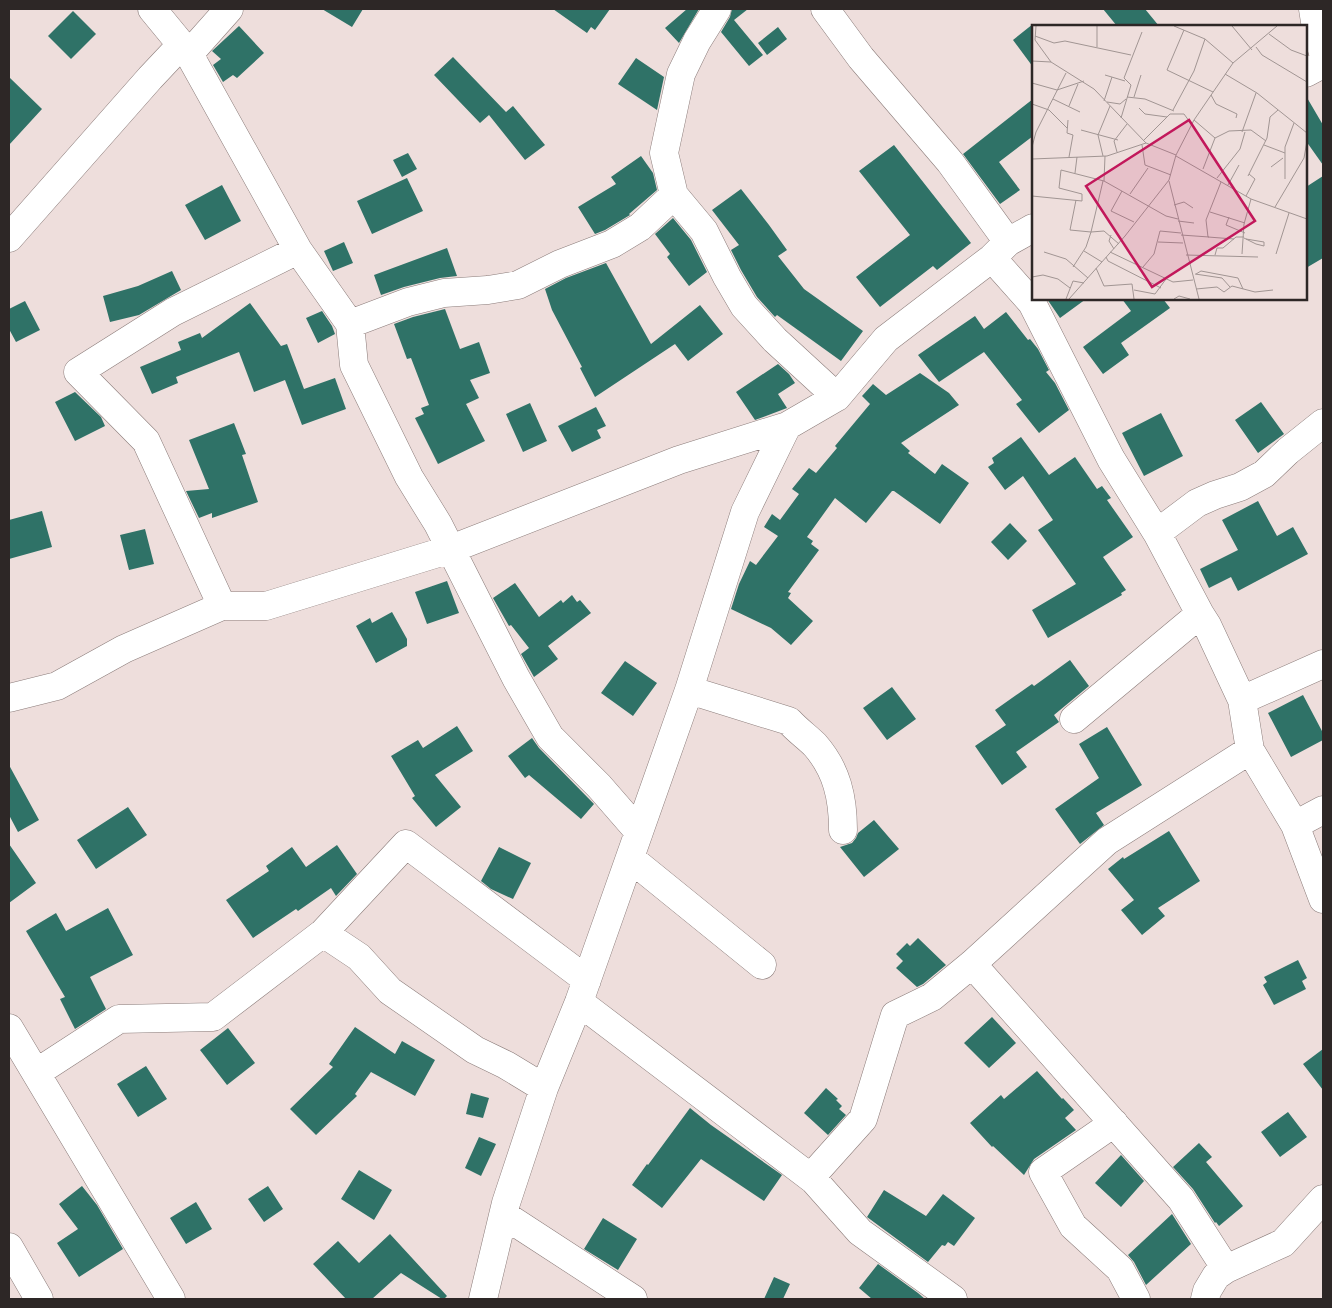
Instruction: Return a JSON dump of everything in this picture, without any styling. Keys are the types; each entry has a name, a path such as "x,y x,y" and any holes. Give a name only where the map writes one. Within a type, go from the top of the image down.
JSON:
{"street":[{"path":"152,9 186,49 298,250 350,324 354,364 409,476 451,549 516,678 550,738 599,786 639,832"},
{"path":"9,238 143,86 229,9"},
{"path":"717,9 681,74 664,153 674,195 704,231 744,306 774,340 837,397"},
{"path":"825,9 861,58 950,162 1032,303 1111,458 1157,533 1207,626 1242,700 1250,750 1295,825 1323,899"},
{"path":"1314,9 1316,28 1323,53"},
{"path":"1307,72 1323,64"},
{"path":"350,324 408,302 434,295 488,290 518,284 560,264 612,244 640,227 674,195"},
{"path":"9,698 58,686 124,649 222,606 266,606 451,549 679,460 787,426 837,397 886,339 1000,250 1032,229"},
{"path":"222,606 146,441 78,372 173,312 298,250"},
{"path":"1157,533 1197,503 1240,487 1264,474 1288,451 1323,423"},
{"path":"483,1299 504,1215 544,1088 583,991 689,690 745,512 787,426"},
{"path":"1074,720 1200,614"},
{"path":"1242,700 1323,664"},
{"path":"689,690 789,721 815,745 835,774 840,791 843,830"},
{"path":"953,1299 860,1232 811,1177 863,1119 895,1015 932,997 972,964 1107,841 1250,750"},
{"path":"1295,825 1323,810"},
{"path":"36,1073 119,1019 213,1017 323,933 406,844 815,1181"},
{"path":"630,858 762,965"},
{"path":"323,933 360,957 390,991 475,1050 506,1065 544,1088"},
{"path":"972,964 1181,1199 1226,1269"},
{"path":"9,1028 171,1299"},
{"path":"1114,1123 1043,1172 1072,1226 1120,1269 1136,1299"},
{"path":"1205,1299 1207,1290 1216,1276 1226,1269 1283,1243 1323,1199"},
{"path":"504,1215 633,1299"},
{"path":"9,1247 39,1299"}],"building":[{"path":"322,9 363,9 352,27"},
{"path":"553,9 610,9 595,30 591,27 587,33"},
{"path":"687,9 699,9 679,43 665,28"},
{"path":"732,9 748,9 734,20 763,55 749,66 721,32 730,17"},
{"path":"1103,9 1145,9 1158,25 1116,25"},
{"path":"73,11 96,34 71,59 48,36"},
{"path":"1033,24 1032,66 1013,40"},
{"path":"239,26 264,53 237,78 233,75 223,82 213,65 221,59 212,51"},
{"path":"778,27 787,39 767,55 758,43"},
{"path":"453,57 506,112 513,106 545,145 525,160 489,115 480,123 434,75"},
{"path":"636,58 664,77 657,110 618,84"},
{"path":"9,77 42,109 9,145"},
{"path":"1307,98 1323,125 1323,165 1307,142"},
{"path":"1032,100 1032,137 999,162 1020,190 1000,204 963,154"},
{"path":"894,145 971,243 937,270 933,266 880,307 856,277 910,235 859,171"},
{"path":"408,153 417,169 402,177 393,160"},
{"path":"641,156 653,173 657,190 630,215 595,234 578,207 616,184 611,177"},
{"path":"1323,176 1323,258 1307,267 1307,186"},
{"path":"407,178 423,211 372,234 357,201"},
{"path":"222,185 241,221 205,240 185,205"},
{"path":"741,189 787,250 778,256 804,289 863,331 841,361 777,315 775,317 757,297 741,270 731,250 739,245 712,210"},
{"path":"673,218 691,240 707,272 689,286 667,257 670,254 655,234"},
{"path":"344,242 353,263 333,271 324,251"},
{"path":"447,248 457,276 404,287 381,295 374,275"},
{"path":"606,263 651,344 700,305 723,334 688,361 675,344 595,397 580,368 582,367 552,310 545,289 566,278"},
{"path":"172,271 181,290 139,315 110,322 103,296 138,286"},
{"path":"1048,300 1085,300 1060,318"},
{"path":"1123,300 1164,300 1170,308 1121,343 1129,355 1103,374 1083,347 1131,311"},
{"path":"25,301 40,330 16,342 9,329 9,309"},
{"path":"250,303 281,346 287,344 304,389 335,378 346,409 302,425 285,380 254,392 239,352 176,377 178,383 152,394 140,367 181,350 178,342 200,333 202,338"},
{"path":"445,309 460,349 479,342 490,373 470,380 479,398 466,404 485,441 438,464 415,418 424,414 421,408 429,405 411,358 407,359 394,324"},
{"path":"322,311 335,334 318,343 306,318"},
{"path":"1006,312 1028,340 1030,339 1038,349 1049,370 1046,372 1055,383 1069,410 1039,433 1016,404 1022,400 984,352 939,382 918,355 975,316 984,329"},
{"path":"778,364 789,374 795,383 778,394 787,408 755,420 736,392"},
{"path":"920,373 949,393 959,405 901,443 910,451 908,453 935,474 942,464 969,483 940,524 894,491 892,491 866,523 835,498 807,537 813,541 811,544 819,550 788,592 791,593 788,598 813,621 791,645 771,628 731,609 739,584 750,561 756,565 778,536 764,527 772,514 780,520 799,494 792,489 809,468 816,473 837,448 835,446 870,404 862,396 873,384 886,395"},
{"path":"75,392 101,417 105,426 75,441 55,402"},
{"path":"1261,402 1284,434 1258,453 1235,420"},
{"path":"530,403 547,441 523,452 506,414"},
{"path":"596,407 606,426 597,430 601,438 572,452 558,426"},
{"path":"1161,413 1183,456 1144,476 1122,433"},
{"path":"234,423 246,454 242,455 258,502 212,518 212,513 199,518 186,491 209,489 189,440"},
{"path":"1021,437 1049,475 1075,457 1097,489 1102,486 1111,498 1107,500 1133,537 1103,557 1126,590 1121,593 1122,595 1048,638 1032,610 1076,584 1038,530 1053,520 1023,476 1005,490 988,467 994,463 992,458"},
{"path":"1258,501 1277,536 1293,527 1308,554 1238,591 1231,577 1209,588 1200,569 1238,550 1222,520"},
{"path":"42,511 52,547 9,559 9,520"},
{"path":"1010,523 1027,541 1008,560 991,542"},
{"path":"145,529 154,564 129,570 120,535"},
{"path":"447,581 459,613 427,624 415,592"},
{"path":"515,583 539,617 561,600 563,603 572,595 577,602 580,600 591,613 548,646 558,659 534,677 521,654 529,648 511,625 509,626 493,598"},
{"path":"392,612 407,639 407,646 376,663 356,626 370,618 372,623"},
{"path":"1070,660 1089,686 1054,715 1059,722 1016,752 1027,767 1002,785 975,746 1006,725 995,710 1032,684 1034,686"},
{"path":"625,661 657,683 633,716 601,693"},
{"path":"892,687 916,719 887,740 863,708"},
{"path":"1303,695 1323,733 1323,740 1291,757 1268,713"},
{"path":"457,726 473,751 435,775 461,807 436,827 412,798 415,796 391,756 418,740 423,748"},
{"path":"1107,727 1142,785 1096,813 1104,825 1080,844 1055,809 1099,778 1079,744"},
{"path":"532,738 539,748 594,804 581,819 529,775 525,778 508,756"},
{"path":"9,765 39,820 18,832 9,815"},
{"path":"128,807 147,835 96,869 77,840"},
{"path":"874,820 899,849 864,877 840,847 852,843 858,833"},
{"path":"1169,831 1200,881 1158,908 1165,916 1142,935 1121,910 1134,900 1108,869 1123,857 1124,859"},
{"path":"9,844 36,883 9,903"},
{"path":"337,845 357,874 336,896 331,888 298,911 296,909 253,938 226,900 269,871 266,866 292,847 306,867"},
{"path":"499,847 531,863 513,899 491,889 481,881"},
{"path":"108,908 133,955 90,977 106,1009 75,1029 60,999 65,997 26,931 56,913 66,931"},
{"path":"918,938 946,965 917,987 896,968 903,961 896,954 907,943 910,946"},
{"path":"1298,960 1307,978 1302,981 1306,989 1274,1005 1263,985 1267,982 1264,977"},
{"path":"992,1017 1016,1043 989,1068 964,1043"},
{"path":"355,1027 395,1054 402,1041 435,1060 415,1096 371,1072 355,1094 357,1096 316,1135 290,1109 333,1067 329,1064"},
{"path":"228,1028 255,1063 227,1085 200,1050"},
{"path":"1323,1049 1323,1090 1303,1064"},
{"path":"146,1066 167,1099 138,1117 117,1084"},
{"path":"1037,1071 1074,1110 1065,1118 1076,1130 1034,1159 1024,1175 992,1147 970,1123 1001,1095 1004,1099"},
{"path":"826,1088 838,1099 836,1100 842,1106 839,1109 846,1115 828,1135 804,1113"},
{"path":"471,1093 489,1098 483,1118 466,1114"},
{"path":"690,1108 782,1175 764,1201 701,1159 662,1208 632,1185"},
{"path":"1288,1112 1307,1137 1280,1157 1261,1132"},
{"path":"479,1137 496,1144 481,1176 465,1168"},
{"path":"1199,1143 1212,1157 1206,1162 1243,1206 1219,1226 1215,1223 1193,1189 1173,1167"},
{"path":"1121,1155 1144,1181 1121,1207 1095,1183"},
{"path":"359,1170 392,1190 374,1220 341,1199"},
{"path":"82,1186 97,1205 123,1249 79,1277 57,1243 78,1229 59,1204"},
{"path":"268,1186 283,1209 264,1222 248,1199"},
{"path":"884,1190 926,1216 943,1194 975,1218 954,1246 948,1242 945,1246 942,1245 928,1262 867,1217"},
{"path":"196,1202 212,1229 186,1244 170,1218"},
{"path":"1172,1214 1191,1244 1146,1285 1134,1262 1128,1255"},
{"path":"603,1218 637,1239 618,1270 584,1249"},
{"path":"390,1234 447,1296 444,1299 401,1273 372,1299 346,1299 313,1264 338,1241 359,1263"},
{"path":"878,1264 925,1299 872,1299 859,1288"},
{"path":"774,1277 790,1284 783,1299 764,1299"}]}
